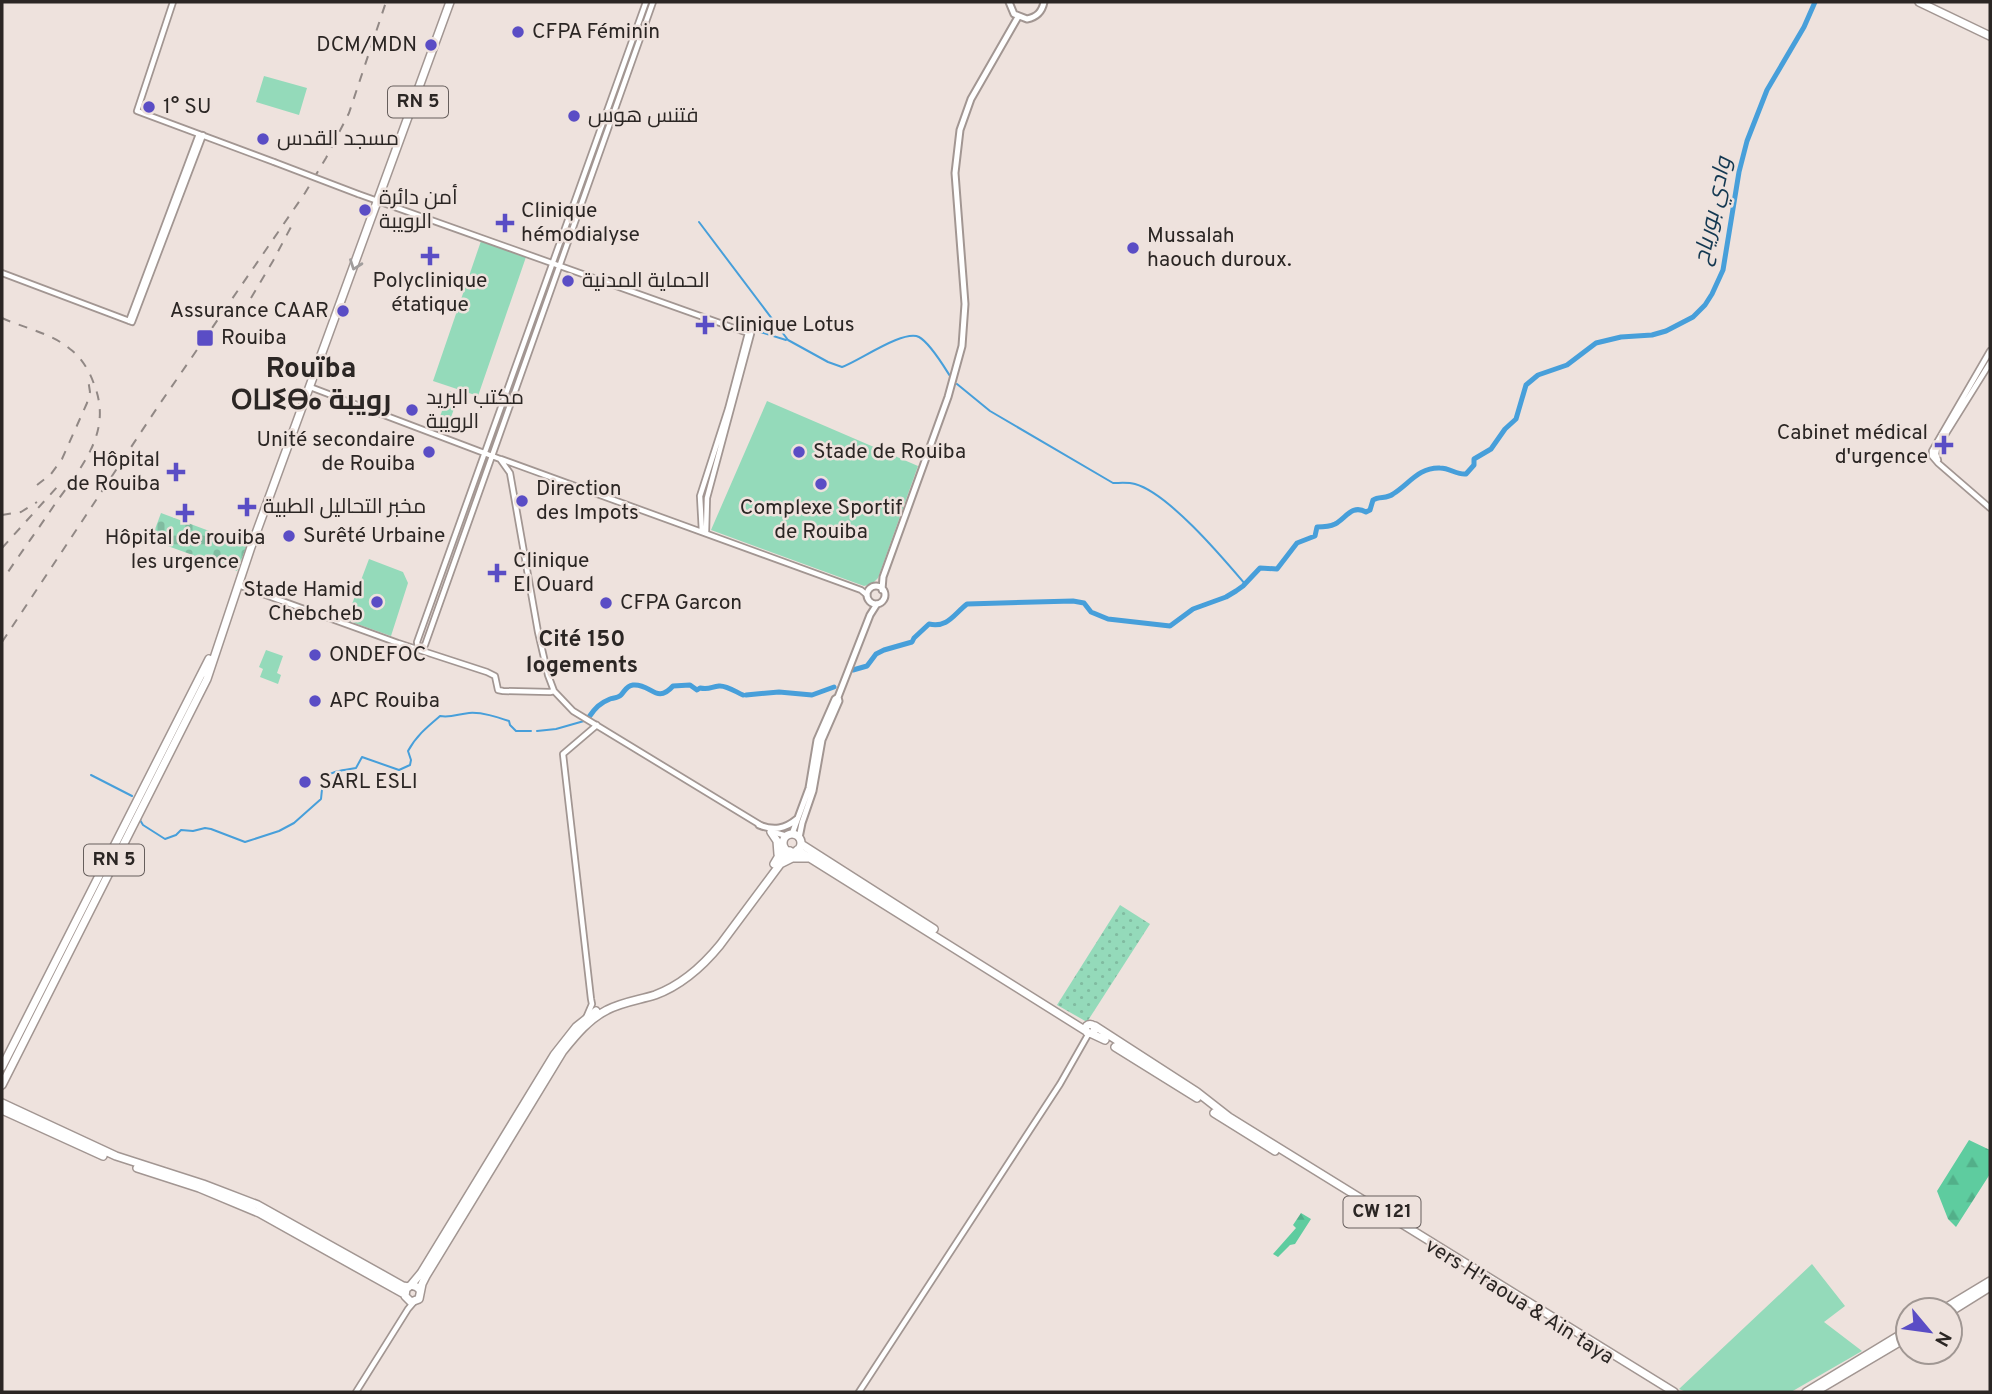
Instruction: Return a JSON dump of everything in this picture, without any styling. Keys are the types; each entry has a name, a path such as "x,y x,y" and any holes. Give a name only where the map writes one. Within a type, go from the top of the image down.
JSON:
{"highway":[{"name":"RN 5","path":"2,1067 207,679 238,585 452,2"},
{"path":"1919,2 1990,34"},
{"path":"1930,2 1990,34"},
{"name":"RN 5","path":"2,1085 191,706"},
{"path":"2,1112 116,1158 203,1184 258,1205 402,1286 414,1302 421,1296 422,1284 440,1252 563,1051 590,1021 607,1010 656,994 688,977 709,959 778,862 779,848 770,831"},
{"path":"407,1291 421,1273 565,1040 586,1018 611,1003 658,989 685,975 715,945 794,842 813,859 1090,1029"},
{"name":"CW 121","path":"794,842 1090,1029 1102,1033 1184,1083 1238,1123 1674,1392"},
{"path":"778,862 792,858 813,859"},
{"name":"vers H'raoua & Ain taya","path":"1090,1029 1201,1100 1225,1121 1665,1392"},
{"path":"2,1102 116,1158"},
{"path":"2,1102 86,1146"},
{"path":"2,1112 63,1144 105,1160 116,1158"},
{"path":"1964,1297 1990,1281"},
{"path":"407,1291 417,1287 420,1290"},
{"path":"1964,1303 1990,1287"},
{"path":"1806,1392 1894,1339"},
{"path":"1816,1392 1894,1345"}],"main road":[{"path":"173,2 137,111 358,194 748,333 726,421 700,496 704,533"},
{"path":"418,649 421,632 484,452 646,2"},
{"path":"418,649 425,645 653,2"},
{"path":"1009,2 1011,10 1018,17 1027,19 1037,16 1044,2"},
{"path":"794,842 811,777 817,740 838,697 870,615 884,598 883,577 948,397 962,346 965,316 955,173 958,139 971,99 1018,17"},
{"path":"2,273 131,322 201,135"},
{"path":"1990,351 1932,449 1933,456 1942,466 1990,508"},
{"path":"1942,466 1937,458 1937,450 1990,363"},
{"path":"956,367 961,374"},
{"path":"310,387 861,590 870,593 882,590"},
{"path":"500,459 510,473 538,632 554,691 573,711 759,825 794,842"},
{"path":"870,615 870,593 883,577"},
{"path":"238,585 495,676 498,690 554,691"},
{"path":"870,593 877,604"},
{"path":"794,842 813,791 822,740 839,701 838,697"},
{"path":"586,1018 592,1004 564,754 597,725"},
{"path":"759,825 783,828 801,814"},
{"path":"859,1392 1060,1084 1090,1029"},
{"path":"402,1318 407,1291"},
{"path":"356,1392 414,1302"}],"green space":[{"path":"264,76 307,88 299,115 256,102"},
{"path":"481,241 526,257 478,396 433,381"},
{"path":"449,391 459,395 446,431 436,428"},
{"name":"Complexe Sportif de Rouiba","path":"767,401 918,466 878,578 872,584 864,586 711,530"},
{"path":"161,513 247,545 237,571 151,540"},
{"name":"Stade Hamid Chebcheb","path":"369,559 403,572 408,583 391,636 346,620"},
{"path":"266,650 283,656 277,673 281,675 278,684 260,677 263,669 259,667"},
{"path":"1120,905 1150,924 1087,1022 1057,1005"},
{"path":"1969,1140 1990,1150 1990,1174 1956,1227 1948,1219 1937,1191"},
{"path":"1301,1213 1311,1219 1295,1244 1290,1245 1278,1257 1273,1254 1296,1228 1293,1225"},
{"path":"1812,1264 1845,1306 1824,1322 1862,1351 1791,1392 1686,1392 1679,1389"}],"waterway":[{"name":"وادي بورياح","path":"853,670 867,666 876,654 884,650 912,642 929,624 946,622 967,604 1073,601 1084,603 1091,612 1108,619 1170,626 1193,609 1236,591 1260,568 1277,569 1297,543 1315,536 1317,527 1335,524 1353,511 1370,510 1373,500 1391,496 1420,473 1440,468 1466,474 1474,465 1474,459 1491,449 1516,419 1526,385 1538,375 1567,365 1596,343 1621,337 1652,335 1693,317 1705,305 1723,270 1739,172 1747,141 1767,90 1804,27 1815,2"},
{"path":"699,222 788,340 842,367 903,337 919,337 932,349 950,376"},
{"path":"757,331 786,340"},
{"path":"957,384 990,411 1113,483 1135,484 1163,500 1194,527 1245,584"},
{"path":"589,717 601,704 620,696 633,685 658,694 673,686 690,685 697,690 722,686 743,695"},
{"path":"746,695 779,692 812,695 834,687"},
{"path":"141,818 143,825 165,839 181,830 205,828 245,842 294,823 321,799 326,777 334,772 356,768 362,757 399,770 410,765 408,751 411,746 440,716 484,714 509,721 516,731 531,731"},
{"path":"537,731 584,721"},
{"path":"91,775 132,796"}],"railway":[{"path":"2,642 159,405 305,193 349,113 386,2"},
{"path":"251,298 292,225"},
{"path":"2,318 63,343 78,356 94,384 100,418 92,448 84,462 6,575"},
{"path":"37,485 51,474 62,459 87,403 90,392 88,379"},
{"path":"2,548 58,486"},
{"path":"2,515 21,512 37,502"}],"place":[{"name":"CFPA Féminin","path":"518,32"},
{"name":"DCM/MDN","path":"431,45"},
{"name":"1° SU","path":"149,107"},
{"name":"فتنس هوس","path":"574,116"},
{"name":"مسجد القدس","path":"263,139"},
{"name":"أمن دائرة الرويبة","path":"365,210"},
{"name":"Clinique hémodialyse","path":"505,223"},
{"name":"Mussalah haouch duroux.","path":"1133,248"},
{"name":"Polyclinique étatique","path":"430,256"},
{"name":"الحماية المدنية","path":"568,281"},
{"name":"Assurance CAAR","path":"343,311"},
{"name":"Clinique Lotus","path":"705,325"},
{"name":"Rouiba","path":"205,338"},
{"name":"مكتب البريد الرويبة","path":"412,410"},
{"name":"Cabinet médical d'urgence","path":"1944,445"},
{"name":"Unité secondaire de Rouiba","path":"429,452"},
{"name":"Stade de Rouiba","path":"799,452"},
{"name":"Hôpital de Rouiba","path":"176,472"},
{"name":"Complexe Sportif de Rouiba","path":"821,484"},
{"name":"Direction des Impots","path":"522,501"},
{"name":"مخبر التحاليل الطبية","path":"247,507"},
{"name":"Hôpital de rouiba les urgence","path":"185,513"},
{"name":"Surêté Urbaine","path":"289,536"},
{"name":"Clinique El Ouard","path":"497,573"},
{"name":"Stade Hamid Chebcheb","path":"377,602"},
{"name":"CFPA Garcon","path":"606,603"},
{"name":"ONDEFOC","path":"315,655"},
{"name":"APC Rouiba","path":"315,701"},
{"name":"SARL ESLI","path":"305,782"}],"district":[{"name":"Rouïba ⵔⵡⵉⴱⴰ رويبة","path":"311,386"},
{"name":"Cité 150 logements","path":"582,653"}]}
